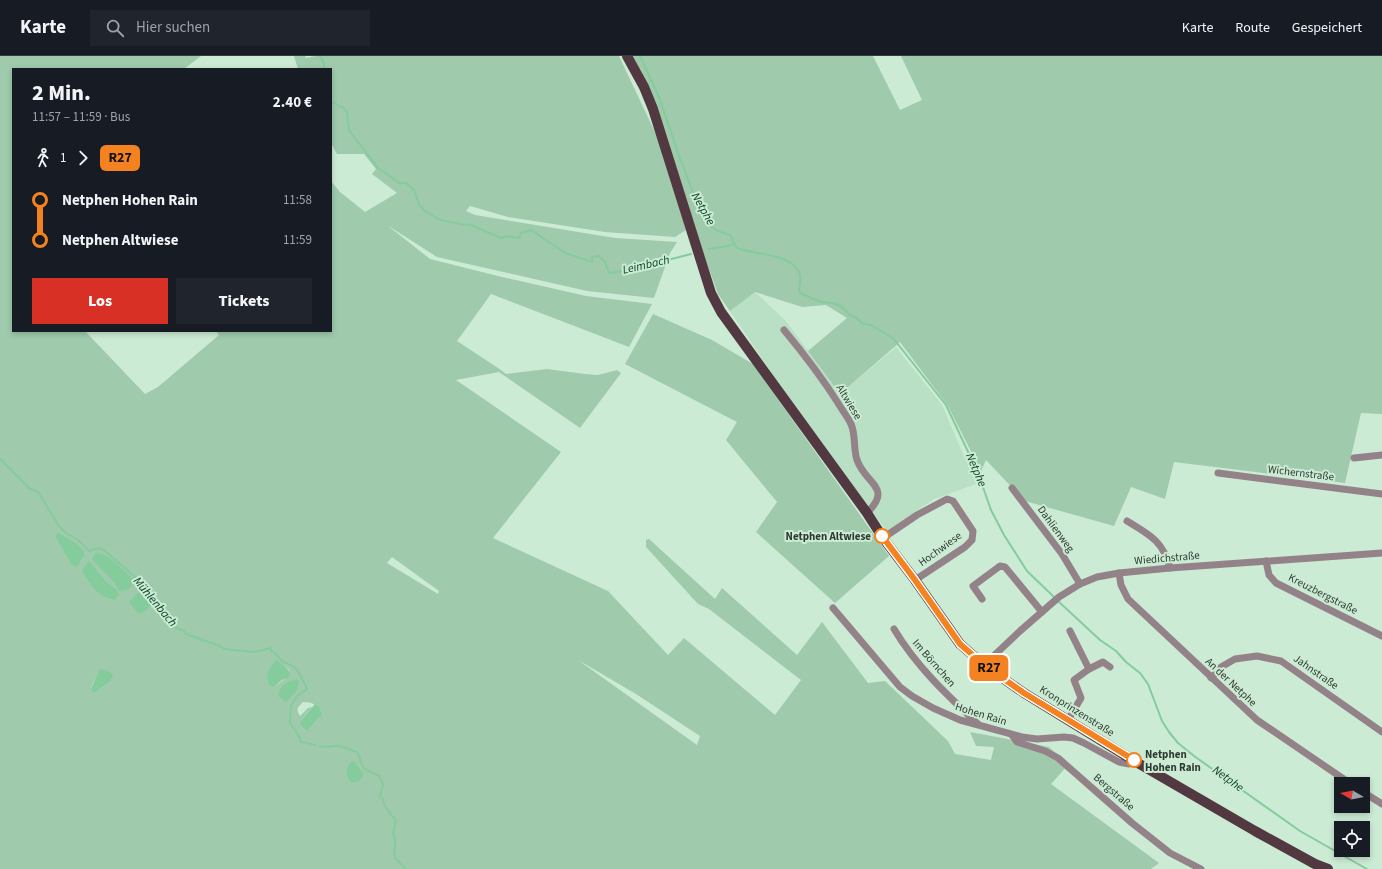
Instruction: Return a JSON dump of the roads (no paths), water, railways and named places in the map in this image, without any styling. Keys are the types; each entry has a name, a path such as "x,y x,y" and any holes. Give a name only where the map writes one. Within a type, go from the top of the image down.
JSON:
{"main road":[{"name":"Kronprinzenstraße","path":"626,56 644,87 653,109 711,293 721,312 960,644 984,665 1024,693 1136,762 1254,831 1315,864 1328,869"}],"street":[{"name":"Altwiese","path":"784,330 819,373 851,424 857,458 862,470 878,490 878,498 867,513"},
{"path":"1354,458 1382,455"},
{"name":"Wichernstraße","path":"1218,473 1382,494"},
{"name":"Dahlienweg","path":"1012,488 1062,554 1080,584"},
{"name":"Hochwiese","path":"883,538 917,515 947,499 953,501 973,531 972,540 965,547 915,580"},
{"path":"1127,521 1156,541 1162,548 1170,568"},
{"name":"Wiedichstraße","path":"984,665 1059,597 1080,584 1098,577 1119,573 1170,568 1382,552"},
{"name":"Kreuzbergstraße","path":"1266,561 1269,575 1276,583 1382,636"},
{"path":"982,599 973,586 1000,566 1005,567 1042,612"},
{"name":"An der Netphe","path":"1119,573 1121,584 1128,599 1256,720 1341,777"},
{"name":"Hohen Rain","path":"833,608 904,690 933,708 952,717 1012,734 1037,739 1064,737 1073,738 1084,742 1119,762 1129,764 1136,762"},
{"name":"Im Börnchen","path":"894,629 904,646 917,663 978,725"},
{"path":"1070,631 1088,669"},
{"name":"Jahnstraße","path":"1211,678 1221,667 1235,659 1257,656 1281,661 1382,732"},
{"path":"1068,720 1081,698 1074,680 1088,669 1103,662 1110,667"},
{"name":"Bergstraße","path":"1012,734 1017,742 1045,751 1058,758 1132,823 1170,853 1201,869"},
{"path":"1370,796 1382,804"}],"waterway":[{"name":"Leimbach","path":"320,56 324,63 324,68"},
{"name":"Netphe","path":"640,56 659,97 694,195 705,212 709,225 718,231 730,235 737,248 788,261 799,272 800,293 821,302 833,303 841,306 850,315 857,318 863,324 871,325 893,338 946,405 978,473 991,510 1004,535 1027,571 1055,598"},
{"name":"Leimbach","path":"332,102 345,109 347,113 349,130 377,167 399,183 406,183 414,190 419,204 425,211 440,220 471,225 501,238 507,236 519,238 521,233 531,230 565,253 592,262 592,257 599,256 605,262 609,273 625,271 691,254"},
{"name":"Leimbach","path":"708,249 734,244"},
{"name":"Mühlenbach","path":"0,459 29,488 38,492 59,526 66,533 78,540 89,551 99,548 104,550 136,578 172,626 184,631 186,634 220,646 224,649 254,652 271,648 271,651 275,653 282,661 294,667 298,671 307,689 297,696 291,706 290,723 299,736 301,742 315,745"},
{"name":"Netphe","path":"1058,601 1100,640 1116,651 1126,662 1140,673 1148,684 1162,721 1178,743 1300,831 1367,869"},
{"name":"Mühlenbach","path":"320,746 340,746 357,752 365,769 379,776 383,784 380,797 383,799 384,804 396,820 393,834 395,840 395,858 406,869"}],"place":[{"name":"Netphen Altwiese","path":"882,536"},
{"name":"Netphen Hohen Rain","path":"1134,760"}]}
